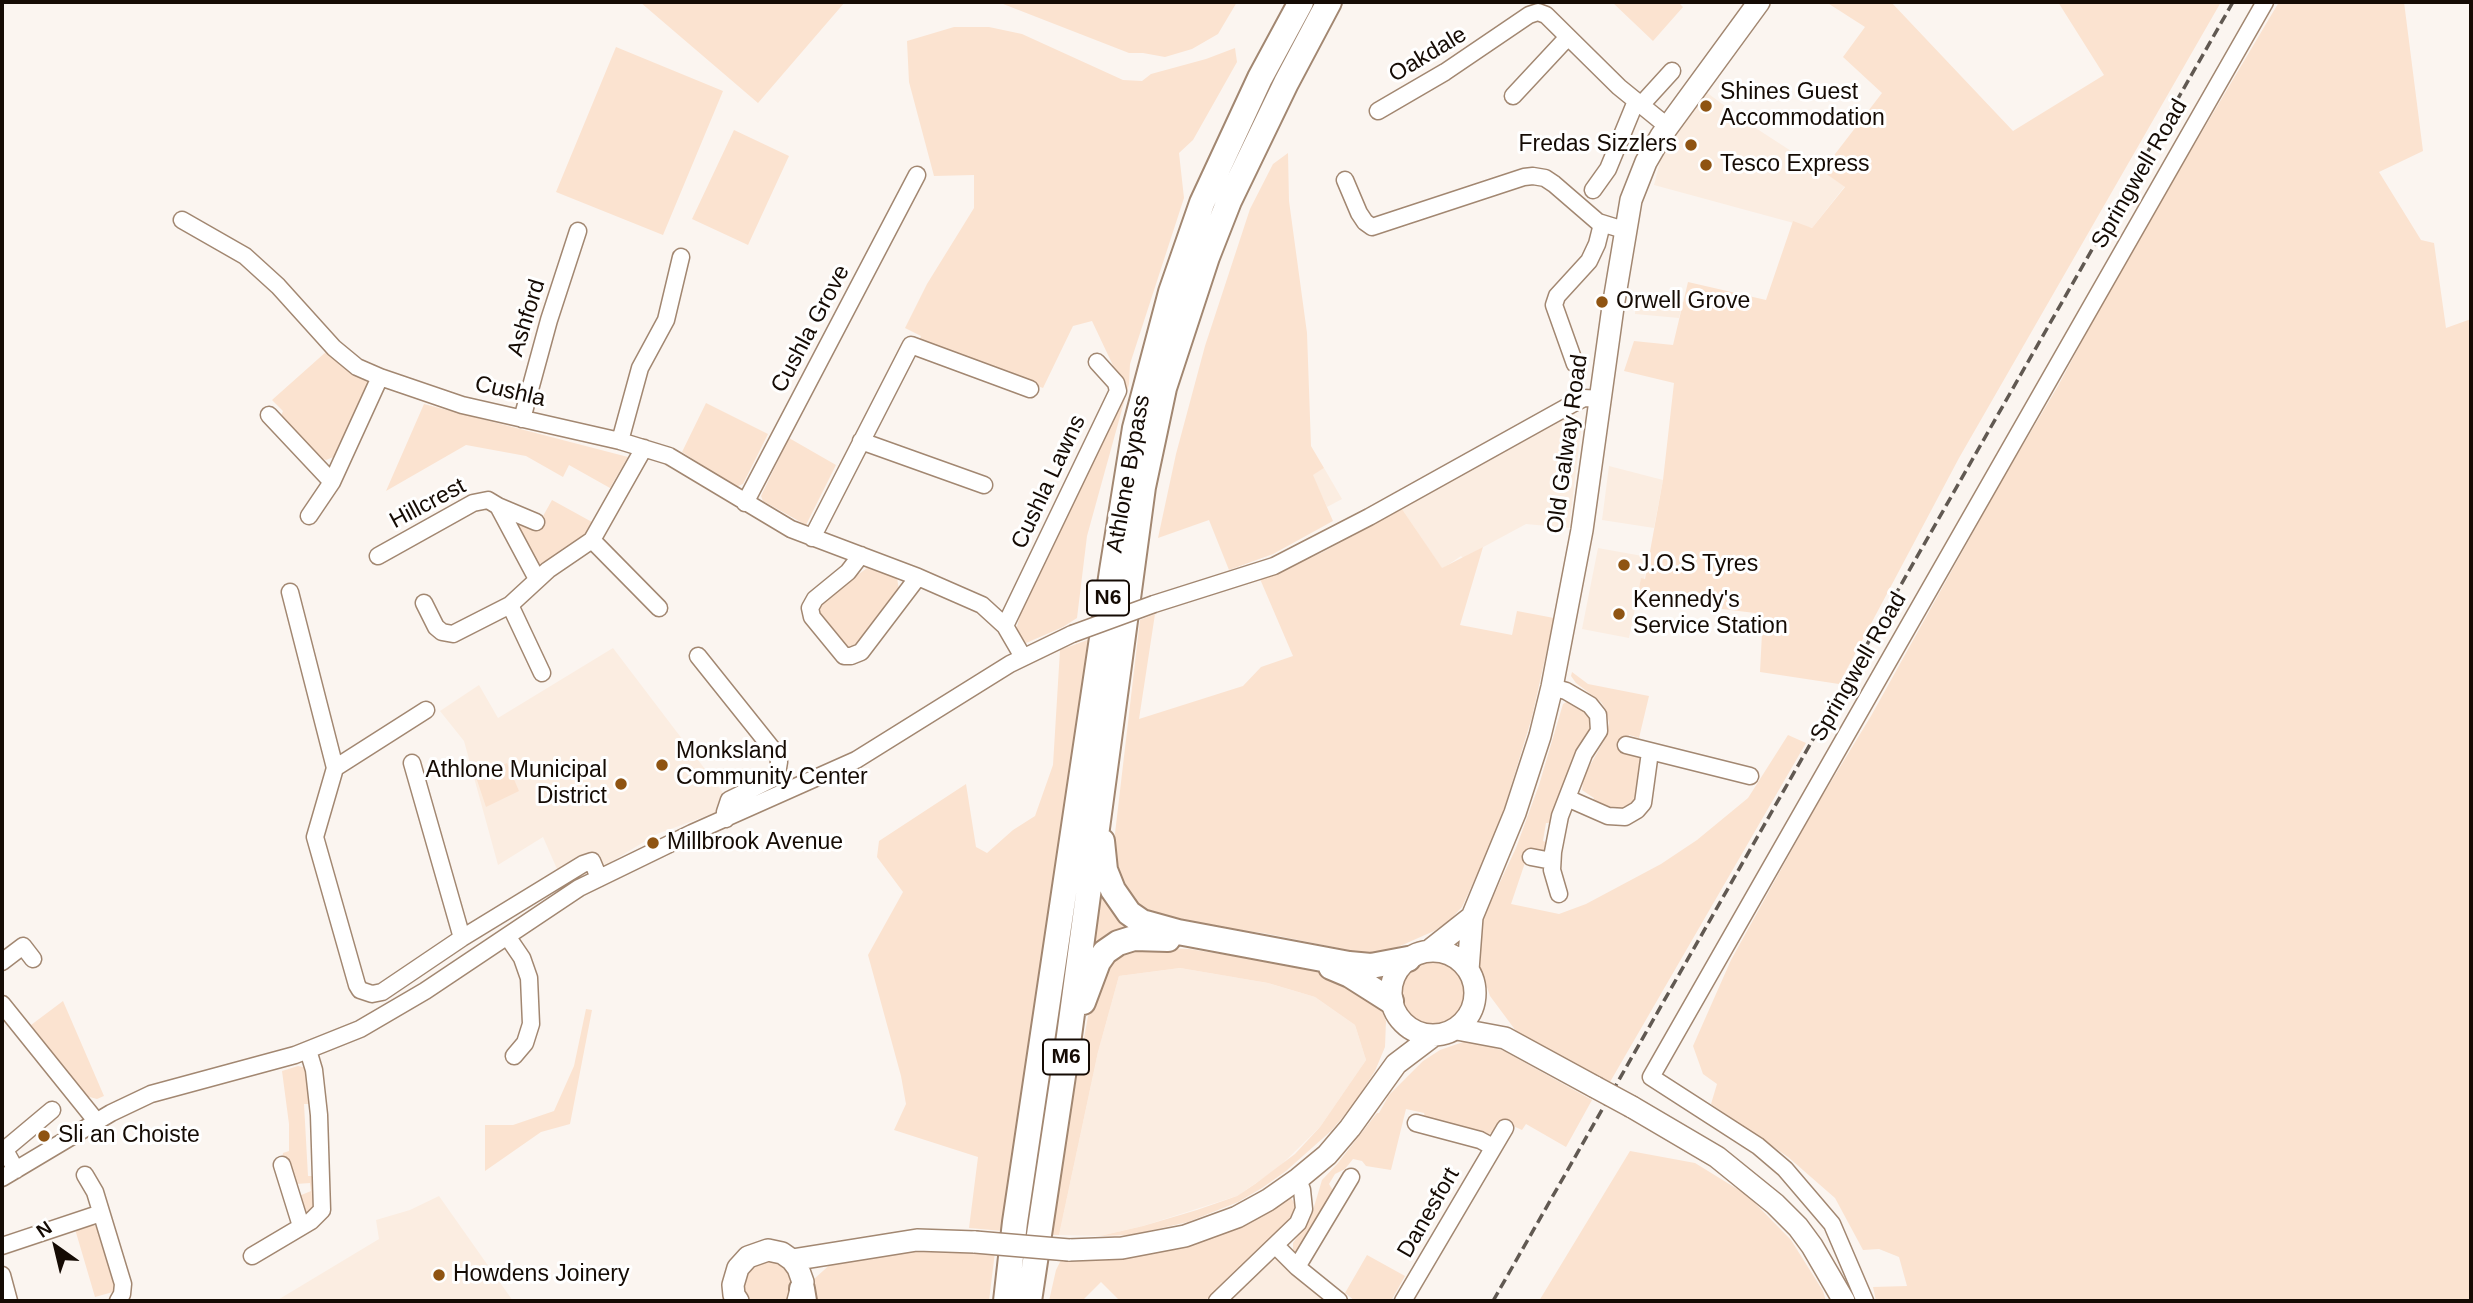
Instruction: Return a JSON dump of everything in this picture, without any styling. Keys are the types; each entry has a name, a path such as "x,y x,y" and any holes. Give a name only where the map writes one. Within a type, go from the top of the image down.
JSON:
{"highway":[{"name":"Athlone Bypass","path":"1015,1222 1135,428 1171,292 1202,203 1260,78 1301,2"},
{"name":"Athlone Bypass","path":"1098,813 1143,487 1164,388 1207,257 1229,201 1329,2"},
{"path":"1098,813 1105,870 1109,880 1129,913 1142,922 1178,932 1349,964 1371,966 1419,955"},
{"name":"M6","path":"1029,1301 1069,1036 1098,813"},
{"path":"1069,1036 1098,962 1105,952 1134,937 1157,937 1323,964 1350,975 1396,1012"},
{"path":"996,1301 999,1273 1015,1222"},
{"path":"1006,1301 1015,1222"}],"main road":[{"name":"Old Galway Road","path":"1472,917 1515,813 1552,687 1574,583 1624,230 1637,180 1667,126 1759,2"},
{"path":"1396,1064 1396,1012 1391,986 1396,972 1472,917"},
{"path":"1468,970 1472,917"},
{"path":"1396,1012 1418,1033 1433,1036 1457,1029 1472,1010 1475,987 1461,961 1448,954 1419,955"},
{"path":"1475,997 1505,1038"},
{"path":"1457,1029 1505,1038 1717,1157 1775,1204 1798,1227 1844,1301"},
{"path":"792,1260 917,1240 1069,1250 1122,1248 1185,1236 1237,1217 1298,1179 1327,1155 1396,1064 1433,1036"},
{"path":"733,1299 734,1279 738,1268 748,1256 768,1250 792,1260 801,1274 802,1293"},
{"path":"802,1293 821,1265 841,1253"}],"street":[{"name":"Springwell Road","path":"1865,1301 1832,1224 1785,1169 1758,1146 1651,1077 2265,2"},
{"name":"Oakdale","path":"1378,111 1455,66 1536,12 1546,15 1567,38 1667,126"},
{"path":"1513,96 1567,38"},
{"path":"1594,190 1608,169 1638,103 1672,71"},
{"name":"Cushla Grove","path":"745,503 917,175"},
{"path":"1345,180 1359,213 1372,227 1534,176 1550,181 1602,224 1624,230"},
{"name":"Cushla","path":"181,220 245,256 278,286 334,348 357,367 462,405 620,441 669,456 745,503 813,538 918,577 982,606 1005,626 1023,657"},
{"path":"1575,364 1554,305 1557,296 1589,261 1602,224"},
{"name":"Ashford","path":"522,419 549,320 578,232"},
{"path":"620,441 640,368 666,320 681,257"},
{"path":"813,538 913,340 1031,389"},
{"name":"Cushla Lawns","path":"1005,626 1118,391 1116,383 1097,362"},
{"path":"309,516 332,482 380,377"},
{"path":"52,1110 9,1146 6,1152 9,1174 97,1122 151,1094 307,1050 348,1035 398,1008 598,878 856,760 1023,657 1072,634 1154,604 1274,566 1369,517 1574,403 1584,398 1600,399"},
{"path":"269,415 332,482"},
{"path":"861,441 984,485"},
{"path":"424,603 436,628 453,634 510,605 537,579 592,540 644,448"},
{"name":"Hillcrest","path":"378,556 473,503 488,500 536,522"},
{"name":"Hillcrest","path":"498,506 537,579"},
{"path":"592,540 659,608"},
{"path":"861,555 848,572 815,599 810,608 812,617 844,656 861,652 918,577"},
{"path":"290,592 335,768 315,837 360,990 372,994 382,992 461,938 583,864 592,861 598,878"},
{"path":"510,605 542,673"},
{"path":"699,656 778,756 779,762 777,774 772,779 729,800 724,812 726,819"},
{"path":"1552,687 1566,691 1590,705 1598,715 1599,731 1584,754 1560,816 1552,862 1559,894"},
{"path":"335,768 426,710"},
{"path":"1626,745 1750,776"},
{"path":"1567,798 1608,816 1625,817 1643,803 1650,752"},
{"path":"411,763 461,938"},
{"path":"1531,857 1552,862"},
{"path":"507,936 522,958 529,978 531,1024 525,1043 514,1056"},
{"path":"2,962 23,946 33,958"},
{"path":"2,1004 97,1122"},
{"path":"252,1256 319,1215 323,1206 317,1093 307,1050"},
{"name":"Danesfort","path":"1416,1123 1480,1140 1493,1147"},
{"name":"Danesfort","path":"1403,1301 1505,1128"},
{"path":"282,1165 299,1190 301,1227"},
{"path":"85,1175 95,1192 122,1284 122,1294 118,1301"},
{"path":"1297,1267 1351,1177"},
{"path":"1217,1301 1297,1223 1303,1213 1302,1190 1298,1179"},
{"path":"2,1246 101,1213"},
{"path":"1276,1246 1339,1301"},
{"path":"2,1275 9,1301"}],"shaded area":[{"path":"640,2 845,2 758,103"},
{"path":"998,2 1237,2 1218,34 1192,49 1165,57 1129,53"},
{"path":"1612,2 1678,2 1683,7 1653,41"},
{"path":"1826,2 1891,2 2013,131 2104,75 2058,2 2221,2 1959,458 1839,684 1760,672 1763,614 1706,607 1638,593 1641,578 1645,579 1663,480 1674,383 1624,371 1634,341 1673,345 1688,282 1766,300 1793,221 1812,228 1845,187 1822,171 1882,93 1843,57 1865,27"},
{"path":"2279,2 2404,2 2423,151 2379,172 2421,240 2434,243 2446,328 2471,319 2471,1301 1876,1301 1873,1287 1907,1286 1899,1257 1879,1249 1863,1250 1835,1198 1788,1157 1711,1104 1717,1084 1703,1074 1693,1046 1731,960 1815,808 1871,716 2001,482 2058,386 2123,265"},
{"path":"954,27 989,27 1022,34 1123,80 1142,81 1151,74 1235,48 1237,62 1193,140 1179,153 1184,198 1130,364 1129,384 1087,536 1077,618 1026,643 1016,630 1021,612 1018,610 1126,393 1092,321 1073,326 1043,388 918,344 921,336 905,328 927,284 974,208 974,175 934,176 909,82 907,41"},
{"path":"616,47 723,91 663,235 556,192"},
{"path":"1706,92 1748,123 1845,186 1812,228 1654,185 1661,158 1672,136"},
{"path":"734,130 789,156 748,245 692,219"},
{"path":"1288,153 1289,201 1307,333 1311,446 1324,468 1313,475 1333,521 1273,554 1229,570 1209,520 1158,538 1176,454 1205,346 1250,209 1273,164"},
{"path":"1636,294 1662,295 1683,302 1679,318 1635,314"},
{"path":"327,351 368,381 368,386 336,456 326,460 316,457 282,422 283,411 272,400"},
{"path":"706,403 768,434 743,484 736,487 682,452"},
{"path":"424,404 628,457 610,488 569,465 563,477 526,456 466,445 386,491"},
{"path":"1568,414 1578,417 1581,431 1569,528 1526,524 1463,558 1461,556 1442,569 1402,509"},
{"path":"789,438 836,465 806,525 763,501 761,496"},
{"path":"1609,466 1663,480 1654,528 1602,520"},
{"path":"1324,468 1342,499 1327,507 1312,475"},
{"path":"552,500 592,522 584,541 538,565 517,527 524,522 538,525"},
{"path":"1402,509 1442,568 1483,547 1460,625 1512,635 1517,611 1554,618 1532,717 1498,829 1462,907 1449,921 1434,931 1382,954 1363,953 1263,933 1167,922 1150,917 1121,892 1112,859 1140,620 1155,614 1139,719 1243,686 1261,667 1293,656 1260,579 1321,553"},
{"path":"1598,548 1648,557 1629,638 1582,629"},
{"path":"867,568 897,578 899,590 854,649 846,649 817,613 821,602"},
{"path":"1090,639 1003,1231 969,1228 978,1157 894,1130 906,1104 868,955 903,892 877,857 879,841 966,784 976,847 987,853 1013,830 1035,816 1053,765 1060,650"},
{"path":"613,648 733,806 657,834 576,883 557,869 543,837 498,865 464,741 440,711 479,685 498,718"},
{"path":"1572,672 1588,684 1649,696 1639,738 1629,735 1625,748 1639,754 1643,763 1635,802 1623,810 1592,802 1594,798 1582,790 1584,776 1605,739 1609,723 1601,702 1576,683 1571,676"},
{"path":"1568,701 1585,710 1591,719 1592,727 1554,823 1546,823 1543,841 1551,844 1549,849 1544,853 1529,851 1511,904 1559,914 1586,904 1661,864 1697,840 1748,798 1788,735 1806,743 1610,1082 1599,1076 1597,1080 1516,1031 1490,996 1479,964 1479,932 1484,916 1516,848 1539,785 1563,704"},
{"path":"507,763 519,791 486,807 476,777"},
{"path":"1094,874 1147,932 1092,953"},
{"path":"1141,947 1189,949 1329,971 1380,1007 1386,1021 1385,1047 1375,1071 1353,1105 1331,1131 1286,1171 1262,1188 1238,1202 1188,1222 1131,1235 1100,1236 1143,1226 1237,1196 1295,1154 1320,1127 1366,1060 1355,1025 1315,997 1268,983 1180,968 1119,976 1098,1052 1059,1235 1048,1235 1095,978 1110,957"},
{"path":"1432,955 1446,958 1458,966 1466,978 1469,992 1466,1006 1458,1018 1446,1026 1432,1029 1418,1026 1406,1018 1398,1006 1395,992 1398,978 1406,966 1418,958"},
{"path":"1180,968 1268,983 1315,997 1355,1025 1366,1060 1320,1127 1278,1168 1237,1196 1143,1226 1100,1236 1059,1235 1098,1052 1119,976"},
{"path":"63,1001 104,1096 97,1099 86,1096 31,1025"},
{"path":"586,1009 592,1010 570,1124 541,1132 485,1171 485,1125 513,1125 554,1111 574,1066"},
{"path":"1466,1041 1475,1041 1504,1051 1592,1100 1566,1147 1526,1124 1522,1130 1500,1120 1493,1132 1487,1135 1430,1121 1424,1113 1406,1109 1391,1170 1366,1166 1362,1161 1353,1159 1345,1169 1335,1174 1329,1184 1334,1192 1298,1251 1293,1252 1293,1243 1310,1220 1322,1180 1379,1113 1389,1095 1423,1061 1440,1050"},
{"path":"298,1066 308,1068 313,1104 304,1104 308,1176 317,1176 318,1207 306,1218 299,1196 311,1191 310,1183 296,1184 282,1160 283,1153 289,1151 289,1124 282,1071"},
{"path":"1630,1151 1695,1163 1747,1195 1791,1240 1823,1291 1826,1301 1539,1301"},
{"path":"439,1196 513,1301 276,1301 379,1239 376,1220 410,1210"},
{"path":"1291,1198 1297,1207 1296,1216 1205,1301 1120,1301 1101,1282 1082,1301 1049,1301 1056,1270 1062,1258"},
{"path":"92,1223 100,1231 116,1287 113,1292 95,1297 75,1229"},
{"path":"906,1246 995,1252 989,1301 810,1301 814,1279 833,1262"},
{"path":"1367,1255 1405,1276 1391,1301 1355,1301 1345,1293"},
{"path":"1276,1256 1329,1301 1238,1301 1233,1296"},
{"path":"763,1258 781,1261 793,1275 791,1301 743,1301 741,1275"}],"railway":[{"path":"1493,1301 2233,2"}],"place":[{"name":"Shines Guest Accommodation","path":"1706,106"},
{"name":"Fredas Sizzlers","path":"1691,145"},
{"name":"Tesco Express","path":"1706,165"},
{"name":"Orwell Grove","path":"1602,302"},
{"name":"J.O.S Tyres","path":"1624,565"},
{"name":"Kennedy's Service Station","path":"1619,614"},
{"name":"Monksland Community Center","path":"662,765"},
{"name":"Athlone Municipal District","path":"621,784"},
{"name":"Millbrook Avenue","path":"653,843"},
{"name":"Sli an Choiste","path":"44,1136"},
{"name":"Howdens Joinery","path":"439,1275"}]}
